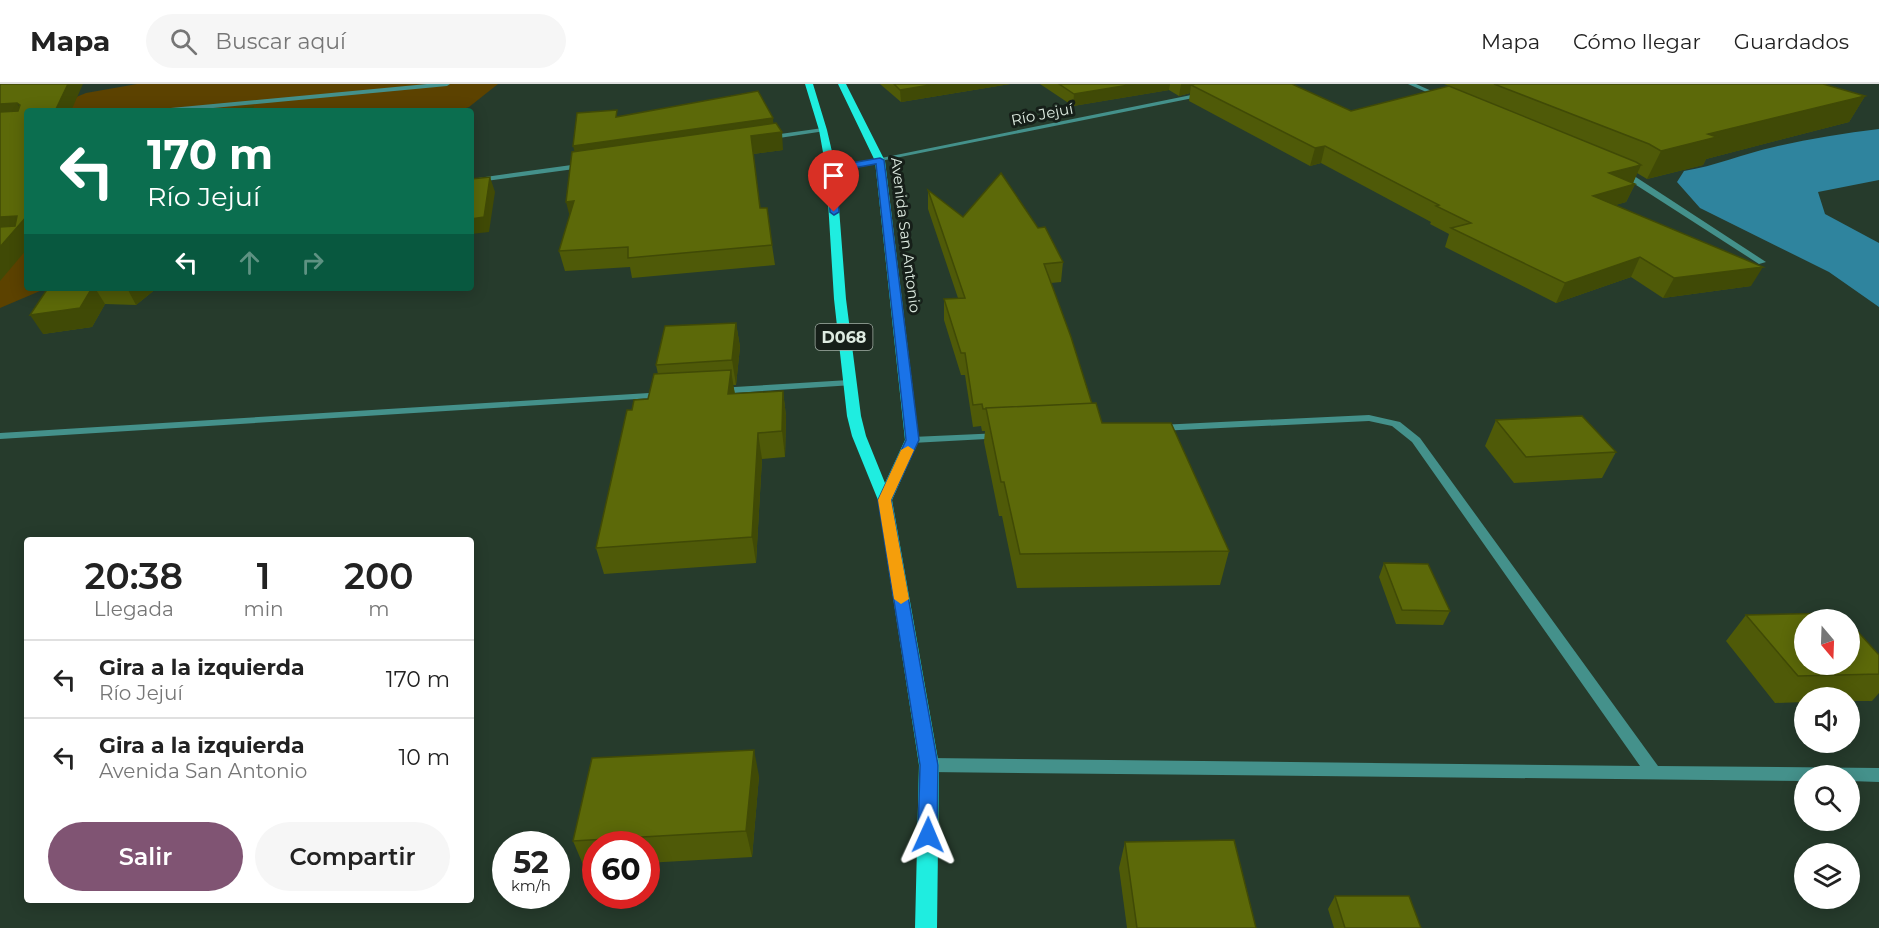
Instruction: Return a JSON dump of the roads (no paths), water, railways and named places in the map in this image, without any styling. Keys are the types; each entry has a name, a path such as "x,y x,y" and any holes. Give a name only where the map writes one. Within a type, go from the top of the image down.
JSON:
{"main road":[{"name":"D068","path":"809,84 823,130 831,169 849,383 859,436 885,500 929,765 926,928"},
{"name":"Avenida San Antonio","path":"842,84 880,160 912,440"},
{"path":"885,500 912,440"}],"street":[{"path":"192,108 447,84"},
{"path":"1411,84 1455,102"},
{"name":"Río Jejuí","path":"831,169 1211,93"},
{"path":"754,140 823,130"},
{"path":"474,181 592,164"},
{"path":"1610,166 1632,176 1762,262"},
{"path":"705,392 849,383"},
{"path":"0,436 681,394"},
{"path":"1146,429 1369,418 1396,424 1416,440 1654,773"},
{"path":"912,440 1018,435"},
{"path":"929,765 1879,775"}],"water":[{"path":"1879,129 1879,180 1818,192 1825,214 1879,243 1879,307 1829,272 1700,208 1677,182 1684,171 1763,150 1839,134"}]}
